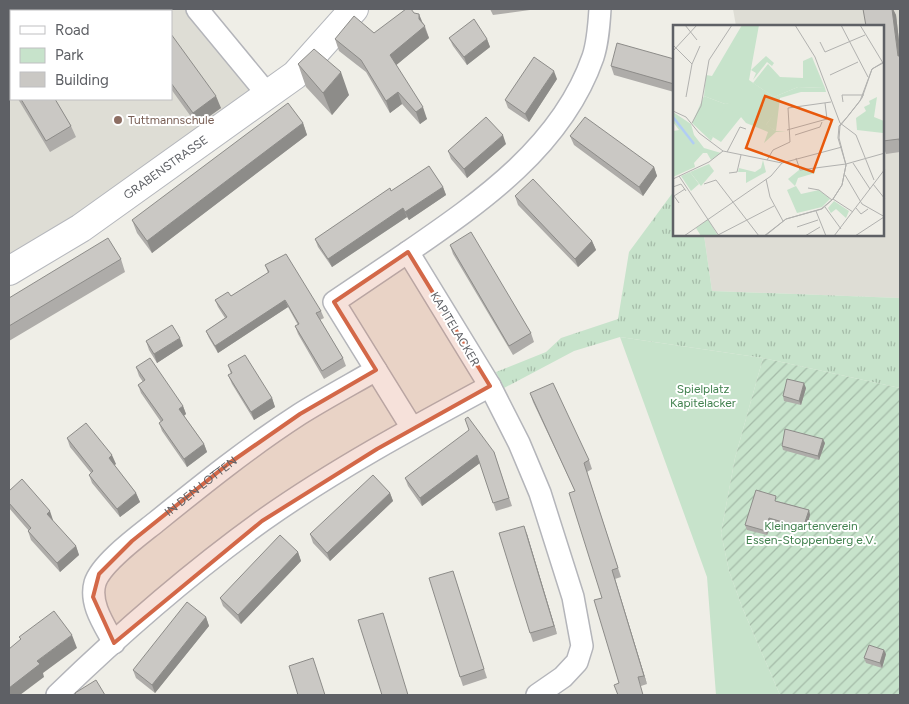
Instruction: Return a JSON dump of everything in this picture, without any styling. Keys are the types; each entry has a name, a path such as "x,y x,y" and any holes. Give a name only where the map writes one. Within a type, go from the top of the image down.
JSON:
{"street":[{"path":"197,9 268,95"},
{"name":"GRABENSTRASSE","path":"9,271 81,228 268,95 295,74 354,9"},
{"path":"412,428 334,302 491,193 518,168 562,119 579,91 593,56 600,9"},
{"name":"KAPITELACKER","path":"408,252 490,386 519,443 540,493 573,598 582,646 577,662 563,677 537,695"},
{"name":"IN DEN LOTTEN","path":"114,643 99,615 93,596 95,580 104,568 132,541 228,464 300,414 376,370"},
{"path":"57,695 189,578 262,521 338,472 412,428 490,386"}],"highlighted area":[{"path":"408,252 490,386 377,449 262,521 114,643 93,597 99,574 132,541 228,464 300,414 376,370 334,302"}],"shaded area":[{"name":"Tuttmannschule","path":"193,9 263,94 9,263 9,45 10,100 172,100 172,10 80,10"},
{"path":"733,9 900,9 900,298 712,291 704,236 884,236 884,25 736,25"}],"green space":[{"path":"673,192 673,236 704,236 712,291 900,298 900,388 763,358 620,337 574,351 504,388 496,372 546,352 561,338 618,319 629,252"},
{"name":"Spielplatz Kapitelacker","path":"620,337 763,358 735,458 721,533 729,571 742,607 780,695 716,695 707,577"},
{"name":"Kleingartenverein Essen-Stoppenberg e.V.","path":"763,358 900,388 900,695 780,695 742,607 729,571 721,533 735,458"}],"building":[{"path":"117,9 154,10 118,10"},
{"path":"406,9 411,9 414,13 419,14 419,19 425,26 390,55 423,107 416,112 398,92 386,101 361,60 335,39 354,16 374,33"},
{"path":"863,9 892,9 898,56 900,56 900,144 899,139 884,141 884,25 866,25"},
{"path":"474,19 487,39 464,57 449,38"},
{"path":"172,35 216,96 193,113 172,84"},
{"path":"617,43 673,59 673,84 611,66"},
{"path":"314,49 341,72 323,93 298,64"},
{"path":"534,57 554,71 525,114 505,100"},
{"path":"22,100 56,100 71,126 46,141"},
{"path":"288,103 303,123 147,241 132,220"},
{"path":"486,117 503,135 464,169 448,151"},
{"path":"585,117 654,167 639,187 570,136"},
{"path":"429,166 443,187 405,212 403,208 328,259 315,239 390,188 391,191"},
{"path":"533,179 592,241 575,259 515,196"},
{"path":"471,232 531,333 509,346 450,245"},
{"path":"108,238 121,259 9,326 9,298"},
{"path":"286,254 321,311 316,313 343,358 322,371 295,326 299,324 285,300 215,346 206,331 227,317 215,300 228,292 231,296 269,272 265,265"},
{"path":"172,325 180,338 154,354 146,341"},
{"path":"245,355 272,398 251,412 228,375 232,373 228,365"},
{"path":"150,358 183,406 179,409 204,444 184,459 159,423 163,420 138,385 145,380 136,367"},
{"path":"787,379 804,383 799,401 783,396"},
{"path":"553,383 589,460 584,463 618,568 612,570 644,676 638,677 643,695 618,695 614,685 619,683 594,600 602,598 569,493 575,491 530,393"},
{"path":"468,417 494,452 509,498 493,503 477,455 420,498 405,478 469,430 465,419"},
{"path":"86,423 112,455 109,458 136,493 117,509 89,475 93,471 67,438"},
{"path":"785,429 823,439 818,456 782,446"},
{"path":"373,475 390,493 327,553 310,534"},
{"path":"22,479 50,511 47,514 76,546 57,563 28,531 31,528 9,503 9,491"},
{"path":"756,490 776,496 775,501 809,510 803,528 769,518 766,531 745,525"},
{"path":"524,526 554,626 530,633 499,533"},
{"path":"280,535 298,552 238,615 220,598"},
{"path":"453,571 484,669 460,677 429,578"},
{"path":"187,602 206,617 152,685 133,670"},
{"path":"54,611 72,635 37,661 40,664 9,688 9,649 21,639 19,637"},
{"path":"383,613 408,695 382,695 358,620"},
{"path":"869,645 884,650 880,663 864,658"},
{"path":"313,658 325,695 298,695 289,666"},
{"path":"96,680 105,695 76,695 75,693"}],"place":[{"name":"Tuttmannschule","path":"118,120"}]}
